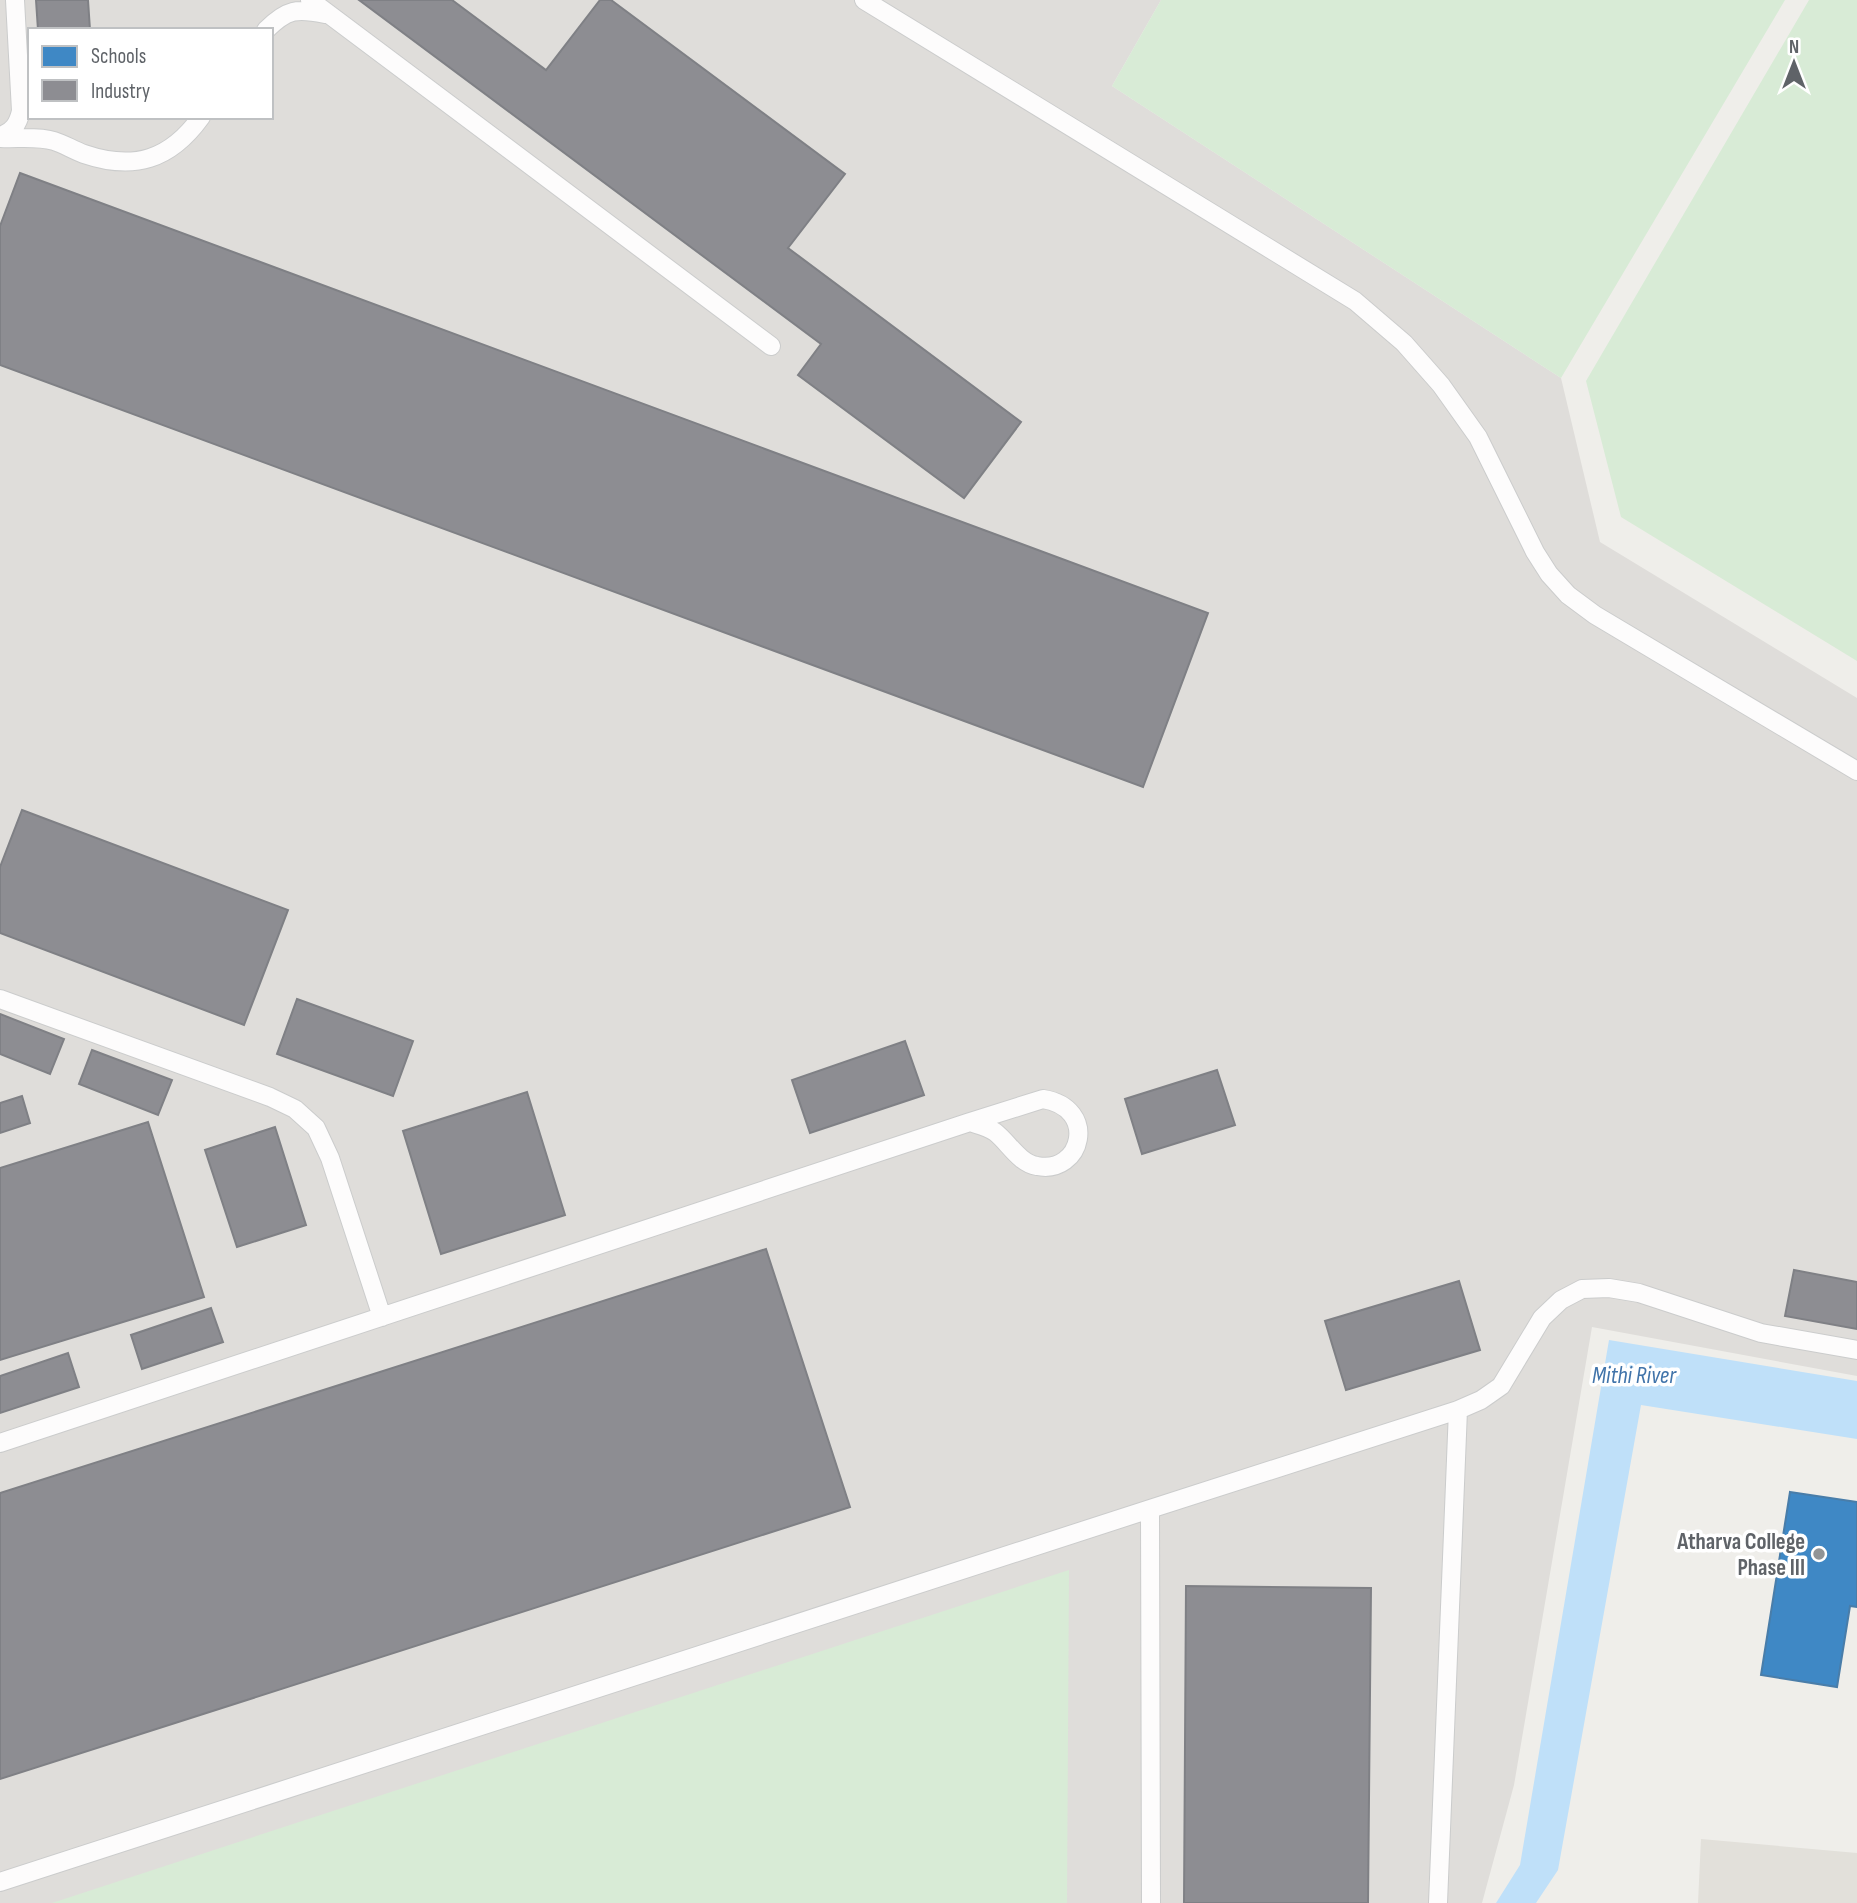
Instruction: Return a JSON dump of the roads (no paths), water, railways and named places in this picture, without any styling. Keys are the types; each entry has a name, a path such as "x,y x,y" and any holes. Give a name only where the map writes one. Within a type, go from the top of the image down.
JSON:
{"lane":[{"path":"0,137 14,128 21,111 15,0"},
{"path":"310,0 771,346"},
{"path":"266,28 272,13 273,1"},
{"path":"874,3 1355,301 1404,342 1441,385 1478,437 1535,552 1549,574 1569,595 1595,615 1857,771"},
{"path":"267,28 278,17 301,9 331,15"},
{"path":"21,111 30,128 51,140 104,160 128,162 150,158 172,149 188,136 200,119"},
{"path":"0,137 51,140"},
{"path":"0,999 258,1092 295,1109 316,1128 330,1158 382,1317"},
{"path":"0,1443 382,1317 970,1122 1043,1098 1065,1106 1074,1115 1078,1138 1075,1149 1067,1158 1057,1164 1036,1166 1026,1162 995,1132 970,1122"},
{"path":"0,1882 1458,1410 1481,1400 1501,1386 1542,1318 1561,1300 1582,1289 1609,1288 1639,1293 1761,1333 1857,1350"},
{"path":"1438,1903 1458,1410"},
{"path":"1150,1509 1151,1903"}],"water":[{"name":"Mithi River","path":"1609,1340 1857,1381 1857,1439 1641,1405 1558,1870 1536,1903 1496,1903 1520,1865"}],"place":[{"name":"Atharva College Phase III","path":"1819,1554"}]}
